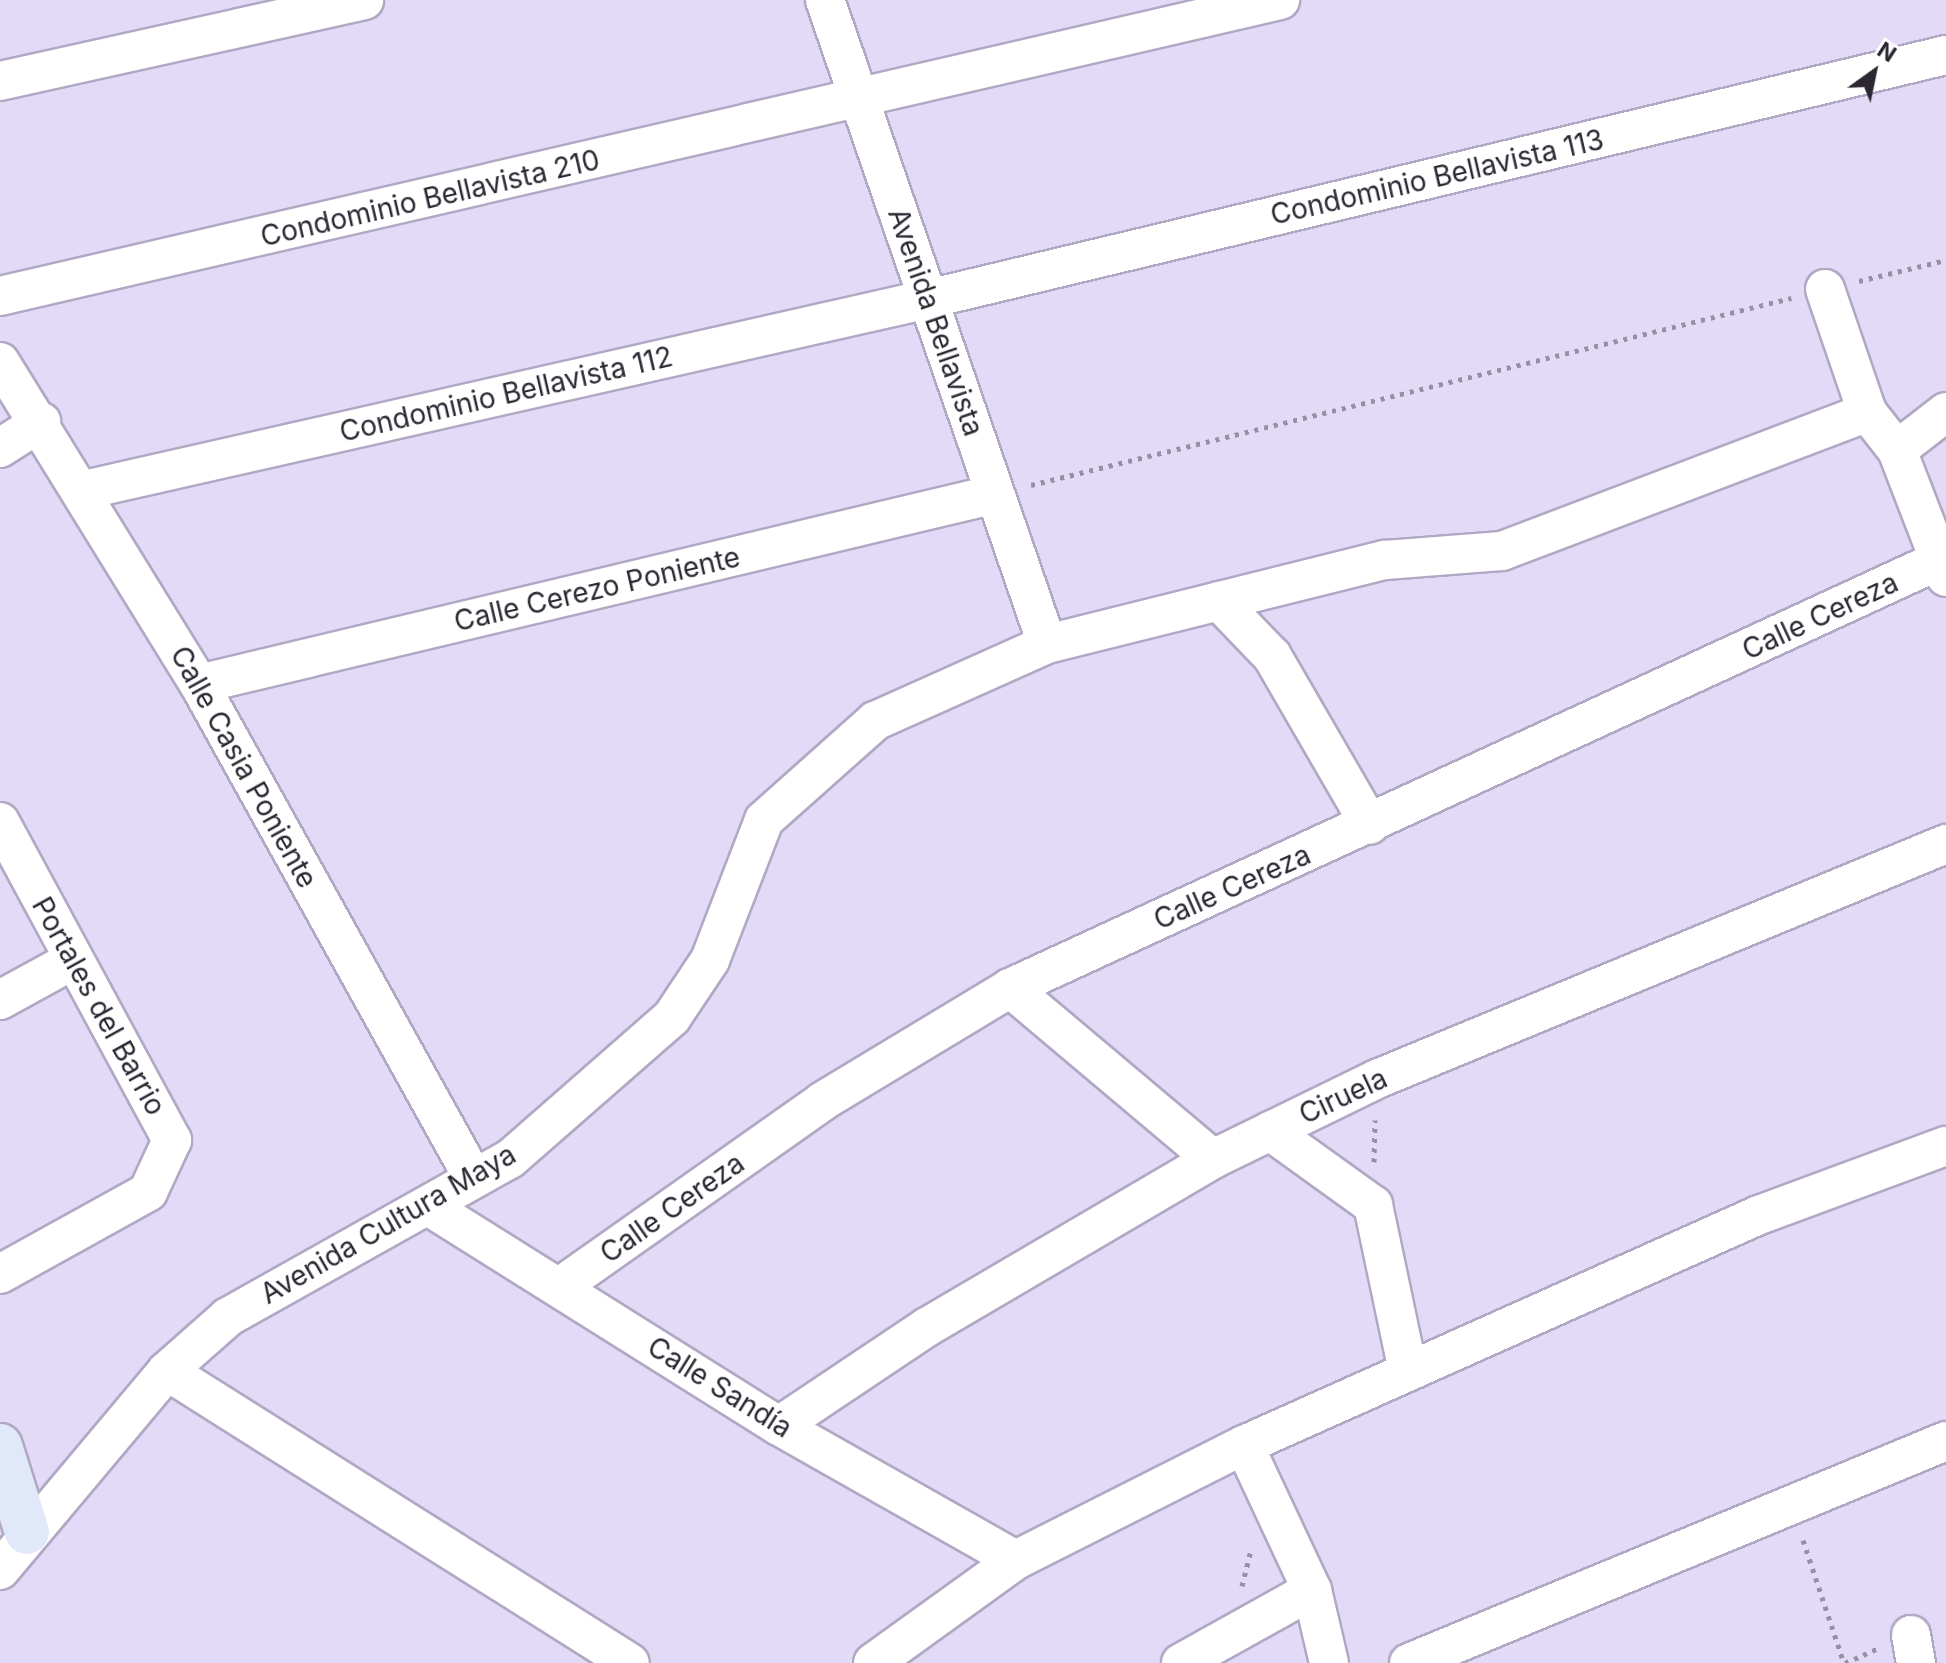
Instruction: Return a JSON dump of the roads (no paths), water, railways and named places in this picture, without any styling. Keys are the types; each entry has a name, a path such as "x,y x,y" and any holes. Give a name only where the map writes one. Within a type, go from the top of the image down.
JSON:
{"street":[{"path":"0,81 364,0"},
{"name":"Avenida Bellavista","path":"825,0 1047,644"},
{"name":"Condominio Bellavista 210","path":"0,296 859,100 1280,0"},
{"name":"Condominio Bellavista 113","path":"928,299 1946,55"},
{"path":"1825,289 1867,412 1897,450 1945,564"},
{"name":"Condominio Bellavista 112","path":"84,490 928,299"},
{"name":"Calle Casia Poniente","path":"0,362 84,490 199,684 474,1179"},
{"name":"Avenida Cultura Maya","path":"0,1570 27,1532 167,1371 228,1317 510,1159 672,1017 710,960 764,820 875,721 1047,644 1385,560 1502,551 1867,412"},
{"path":"1897,450 1946,412"},
{"path":"0,448 41,422"},
{"name":"Calle Cerezo Poniente","path":"199,684 995,494"},
{"name":"Calle Cereza","path":"561,1286 823,1101 1010,988 1945,564"},
{"path":"1219,601 1272,656 1370,825"},
{"name":"Portales del Barrio","path":"0,822 172,1140 148,1192 0,1274"},
{"name":"Ciruela","path":"779,1426 927,1327 1213,1159 1377,1079 1946,844"},
{"path":"0,1000 73,960"},
{"path":"1010,988 1213,1159"},
{"path":"1270,1131 1373,1205 1408,1371"},
{"path":"873,1663 1016,1560 1244,1445 1759,1215 1946,1146"},
{"name":"Calle Sandía","path":"428,1206 561,1286 779,1426 1016,1560"},
{"path":"167,1371 630,1663"},
{"path":"1409,1663 1946,1441"},
{"path":"1244,1445 1312,1590 1329,1663"},
{"path":"0,1446 27,1532"},
{"path":"1181,1663 1219,1639 1312,1590"}]}
